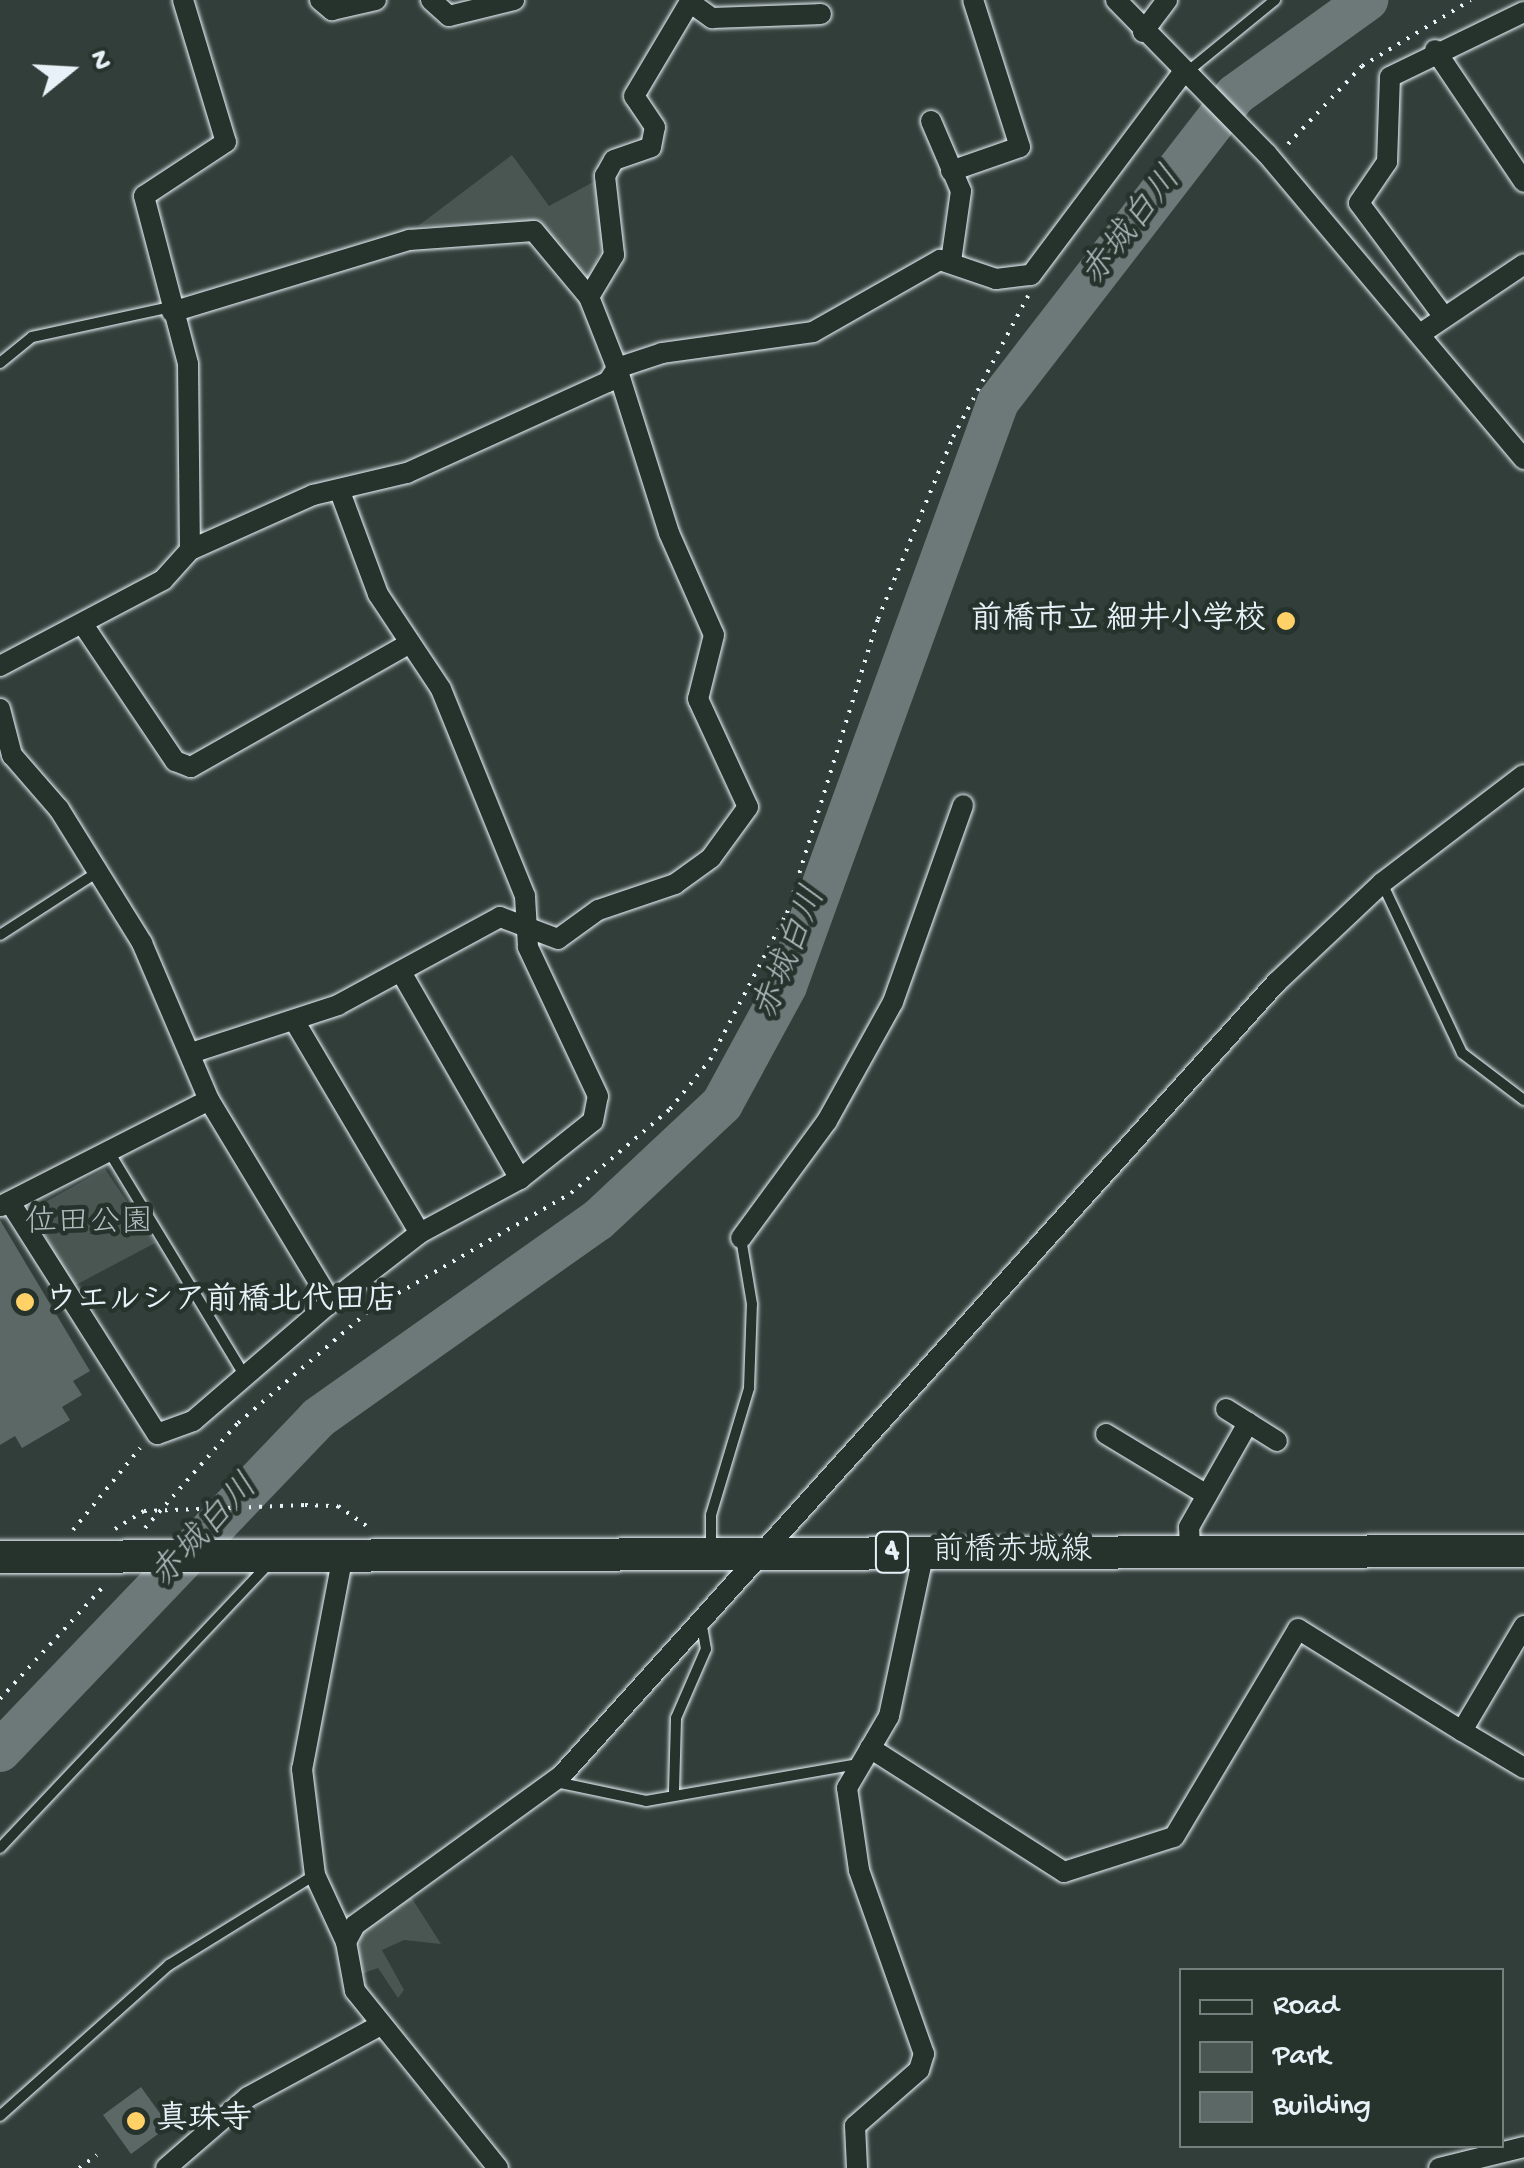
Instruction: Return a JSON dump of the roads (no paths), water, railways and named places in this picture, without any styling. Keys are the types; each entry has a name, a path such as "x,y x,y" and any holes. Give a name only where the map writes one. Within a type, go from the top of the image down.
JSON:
{"main road":[{"name":"4","path":"0,1557 120,1549 266,1556"},
{"name":"前橋赤城線","path":"266,1556 1524,1551"}],"street":[{"path":"183,0 226,142 144,196 188,364 190,550"},
{"path":"320,0 332,10 376,0"},
{"path":"430,0 449,16 514,0"},
{"path":"951,171 1020,147 973,0"},
{"path":"1116,0 1186,79 1270,158 1524,459"},
{"path":"1143,32 1167,0"},
{"path":"590,298 614,254 605,176 614,160 651,147 655,127 634,96 691,2 712,18 809,9"},
{"path":"1444,317 1358,203 1387,162 1390,77 1435,50 1524,12"},
{"path":"1435,50 1524,182"},
{"path":"0,666 84,626 162,580 190,550 313,495 340,492 426,464 608,382 617,368 662,352 763,346 813,332 952,261 996,278 1031,275 1186,79"},
{"path":"931,121 962,191 952,261"},
{"path":"172,310 409,240 534,231 590,298 617,368 668,533 714,635 698,699 748,807 711,858 674,884 598,910 558,939 528,924 500,917 401,972 296,1022 192,1053"},
{"path":"1420,334 1524,264"},
{"path":"208,1100 5,1204 151,1432 194,1420 331,1302 420,1233 520,1179 593,1121 598,1096 528,947 528,924 441,689 405,646 340,492"},
{"path":"84,626 175,761 191,766 405,646"},
{"path":"0,709 12,755 59,809 92,875 158,970 208,1100 331,1302"},
{"path":"346,1942 397,1889 555,1782 1277,982 1382,883 1524,775"},
{"path":"741,1238 827,1121 876,1036 920,945 963,804"},
{"path":"401,972 520,1179"},
{"path":"296,1022 420,1233"},
{"path":"1226,1409 1277,1441"},
{"path":"1190,1552 1188,1527 1248,1423"},
{"path":"1106,1434 1206,1496"},
{"path":"857,2168 855,2126 919,2070 924,2054 859,1870 847,1788 853,1766 870,1748 889,1716 924,1552"},
{"path":"343,1556 302,1770 315,1875 346,1942 355,1992 498,2168"},
{"path":"1462,1731 1524,1626"},
{"path":"870,1748 1064,1872 1174,1837 1298,1630 1524,1768"},
{"path":"166,2168 248,2097 379,2026"},
{"path":"1439,2168 1524,2146"}],"lane":[{"path":"1186,79 1275,0"},
{"path":"0,363 32,337 172,310"},
{"path":"0,935 92,875"},
{"path":"1382,883 1462,1053 1524,1100"},
{"path":"108,1149 245,1376"},
{"path":"711,1553 711,1515 749,1388 752,1304 741,1238"},
{"path":"0,1848 172,1675 266,1556"},
{"path":"674,1791 676,1718 706,1649 700,1620"},
{"path":"555,1782 646,1801 674,1791 853,1766"},
{"path":"0,2116 170,1966 315,1875"}],"waterway":[{"name":"赤城白川","path":"0,1751 318,1418 598,1220 722,1104 786,986 998,402 1235,95 1367,0"}],"place":[{"name":"前橋市立 細井小学校","path":"1286,621"},
{"name":"ウエルシア前橋北代田店","path":"25,1302"},
{"name":"真珠寺","path":"136,2121"}],"park label":[{"name":"位田公園","path":"89,1224"}]}
